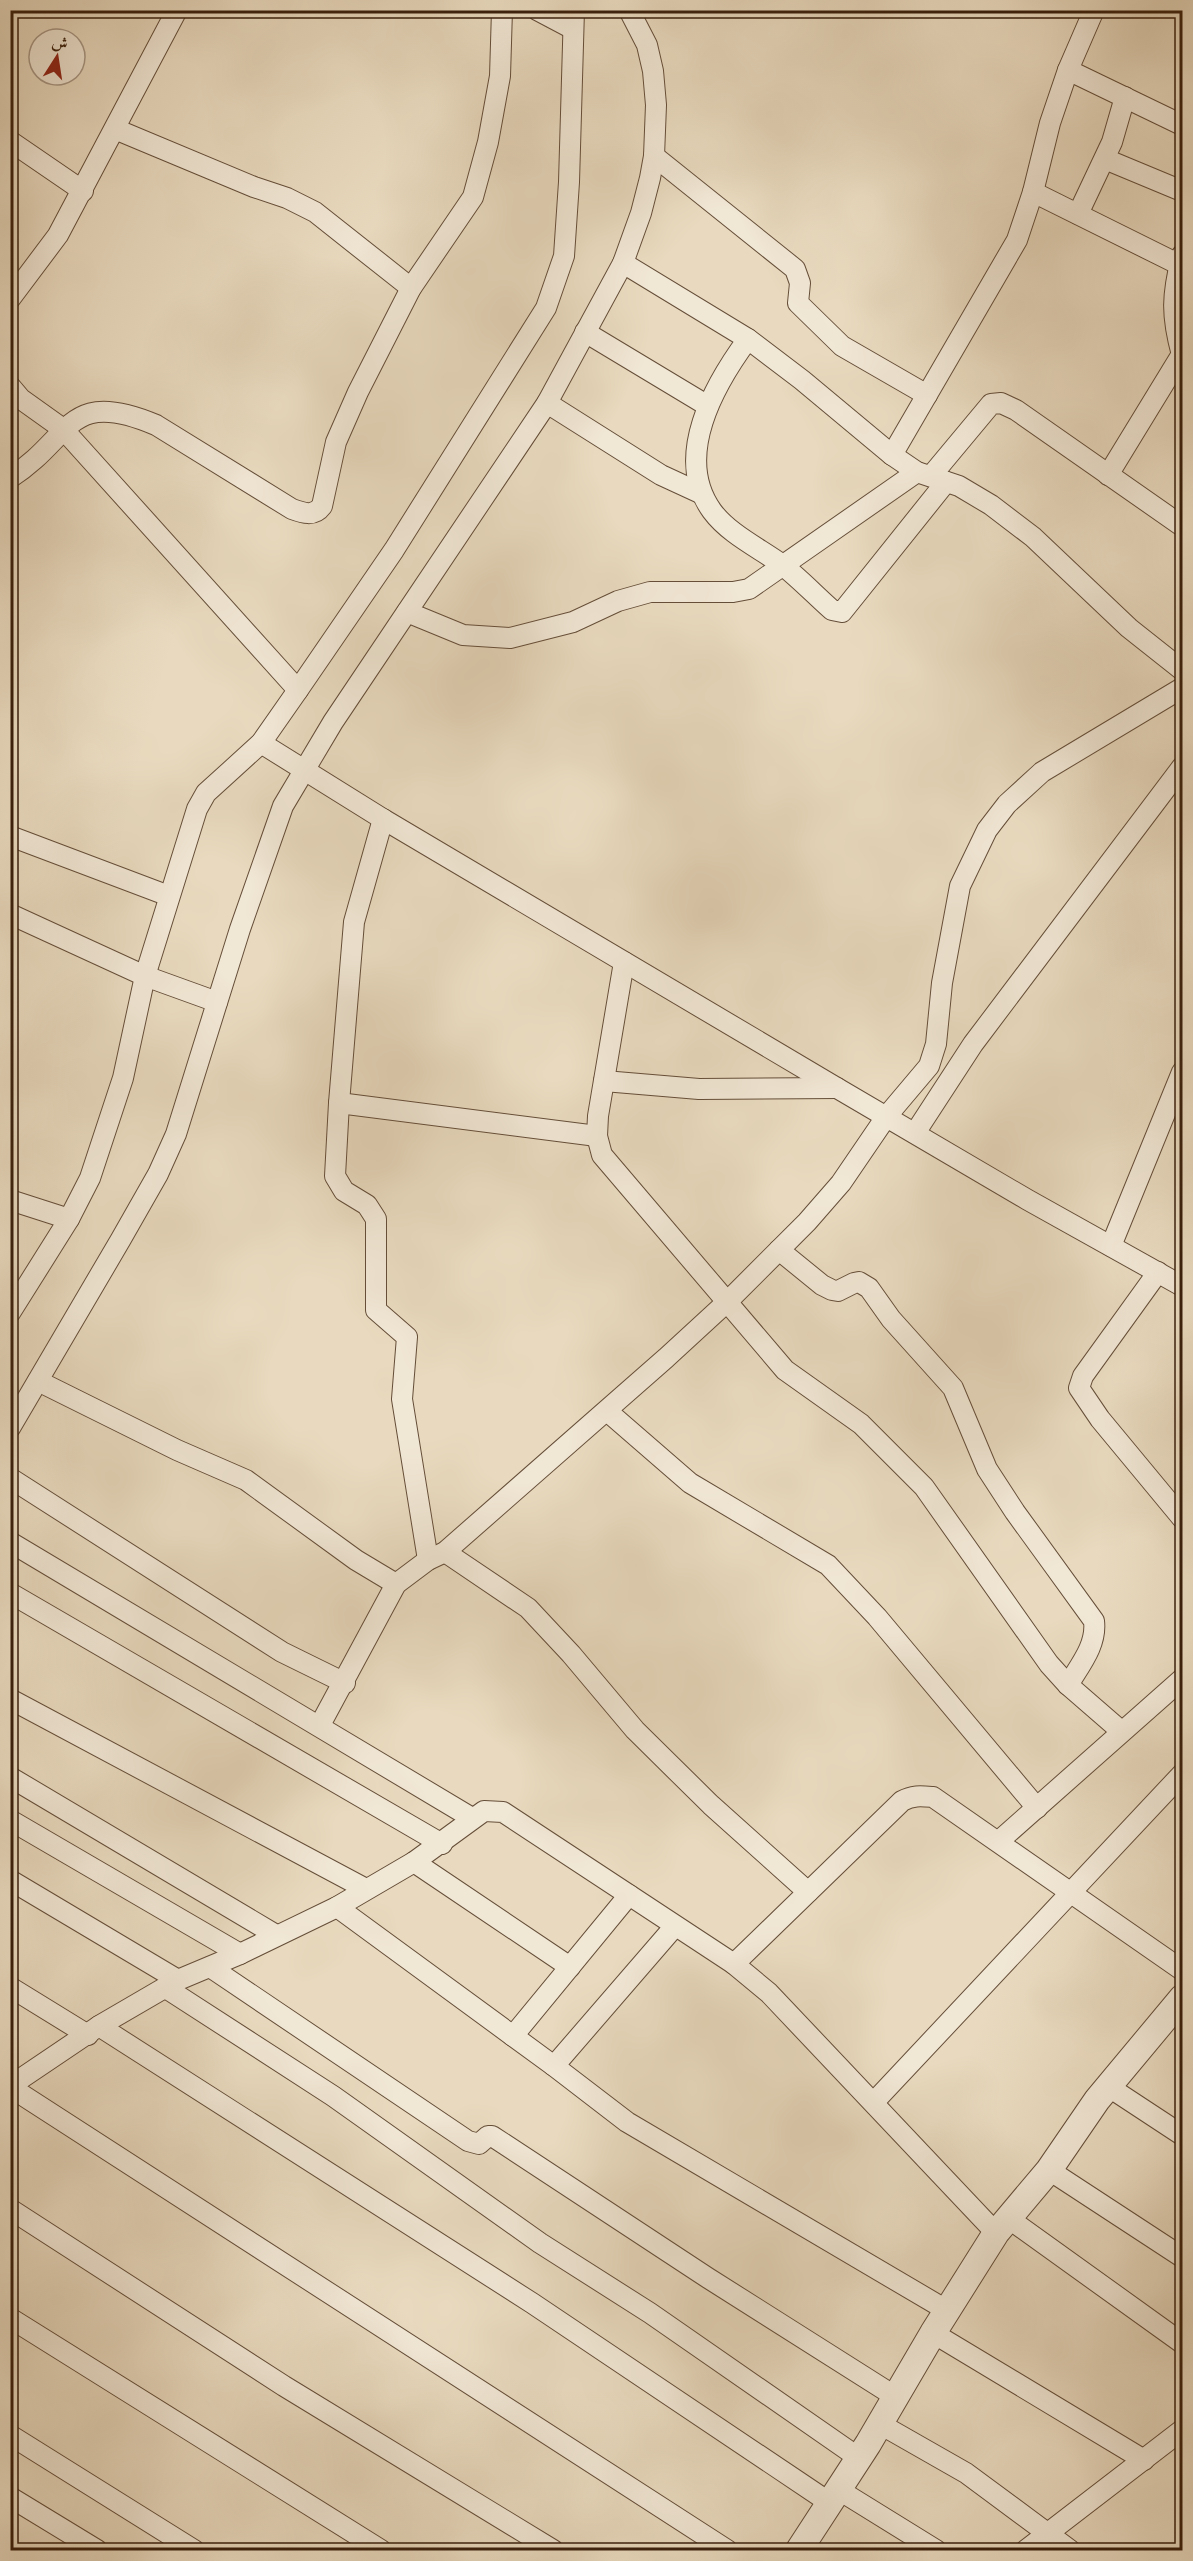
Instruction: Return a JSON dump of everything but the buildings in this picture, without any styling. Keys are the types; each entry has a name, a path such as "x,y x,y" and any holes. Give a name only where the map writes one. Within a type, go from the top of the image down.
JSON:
{"street":[{"path":"10,299 58,235 177,10"},
{"path":"10,478 29,466 63,429 97,411 112,410 156,425 292,509 311,513 318,511 322,506 336,442 358,392 411,288 473,197 488,142 500,76 502,10"},
{"path":"10,1313 69,1219 90,1178 123,1078 145,976 197,808 206,793 261,743 298,690 394,550 546,308 564,256 569,182 574,20 537,10"},
{"path":"10,1428 158,1174 176,1134 217,1002 283,806 333,722 547,403 623,263 641,213 654,156 656,105 653,70 647,45 629,10"},
{"path":"892,455 1017,240 1033,192 1050,123 1068,70 1094,10"},
{"path":"1068,70 1182,125"},
{"path":"1078,214 1105,159 1125,97"},
{"path":"116,129 315,212 411,288"},
{"path":"10,141 83,191"},
{"path":"654,156 795,269 800,283 798,303 832,339 927,395"},
{"path":"1105,159 1182,191"},
{"path":"1033,192 1181,260 1173,302 1174,325 1182,354 1108,475"},
{"path":"623,263 748,339 802,380 892,455 931,477 959,486 991,505 1033,537 1129,628 1182,670"},
{"path":"585,332 708,406"},
{"path":"748,339 727,368 708,406 696,463 700,493 713,513 739,535 782,565 832,610 840,613 869,580 931,477 991,404 1001,403 1016,411 1182,526"},
{"path":"10,386 21,399 63,429 298,690"},
{"path":"547,403 661,475 700,493"},
{"path":"407,612 463,635 510,638 573,622 618,602 650,592 733,592 749,589 782,565 931,477"},
{"path":"320,1725 345,1683 396,1584 437,1556 607,1411 728,1301 807,1222 841,1183 886,1117 923,1074 934,1053 942,983 960,886 987,830 1007,804 1042,772 1180,695"},
{"path":"261,743 383,819 886,1117 1182,1286"},
{"path":"915,1133 973,1044 1182,767"},
{"path":"383,819 354,922 335,1176 344,1191 372,1210 376,1219 376,1310 406,1337 402,1399 437,1556 528,1608 571,1654 635,1730 711,1805 808,1892"},
{"path":"10,836 169,896"},
{"path":"11,914 145,976 217,1002"},
{"path":"624,962 597,1136 602,1155 785,1370 861,1424 924,1487 1032,1642 1068,1685 1122,1731"},
{"path":"1111,1246 1182,1072"},
{"path":"604,1080 699,1089 837,1088"},
{"path":"339,1103 597,1136"},
{"path":"10,1200 69,1219"},
{"path":"779,1250 822,1285 832,1290 838,1291 859,1282 869,1288 891,1319 953,1388 987,1469 1094,1621 1093,1642 1068,1685"},
{"path":"1158,1272 1083,1376 1079,1388 1100,1419 1182,1518"},
{"path":"38,1381 177,1450 246,1480 356,1560 396,1584"},
{"path":"607,1411 690,1483 828,1565 885,1626 1036,1808"},
{"path":"10,1478 282,1652 345,1683"},
{"path":"10,1542 320,1725 472,1818"},
{"path":"10,1593 442,1844"},
{"path":"999,1841 1122,1731 1178,1691"},
{"path":"10,1700 366,1890"},
{"path":"874,2102 1182,1774"},
{"path":"10,1777 276,1935"},
{"path":"734,1964 902,1802 912,1796 933,1797 1182,1970"},
{"path":"727,2550 14,2079 172,1984 337,1907 442,1844 472,1818 484,1811 493,1810 512,1816 734,1964 769,1993 874,2102 1002,2226 1182,2343"},
{"path":"10,1820 240,1954"},
{"path":"414,1862 570,1967"},
{"path":"10,1880 172,1984 540,2243 650,2313 859,2458"},
{"path":"513,2036 629,1895"},
{"path":"337,1907 627,2122 948,2311"},
{"path":"554,2066 675,1926"},
{"path":"210,1967 468,2141 479,2144 488,2136 492,2136 708,2278 896,2397"},
{"path":"10,1987 93,2031 532,2303 834,2496 936,2550"},
{"path":"799,2550 859,2458 933,2333 1002,2226 1049,2170 1109,2087 1182,1998"},
{"path":"1109,2087 1182,2134"},
{"path":"1049,2170 1182,2258"},
{"path":"10,2209 284,2386 553,2550"},
{"path":"10,2318 381,2550"},
{"path":"933,2333 1144,2460"},
{"path":"880,2424 966,2473 1070,2550"},
{"path":"1026,2550 1182,2430"},
{"path":"10,2435 194,2550"},
{"path":"10,2497 97,2550"}]}
